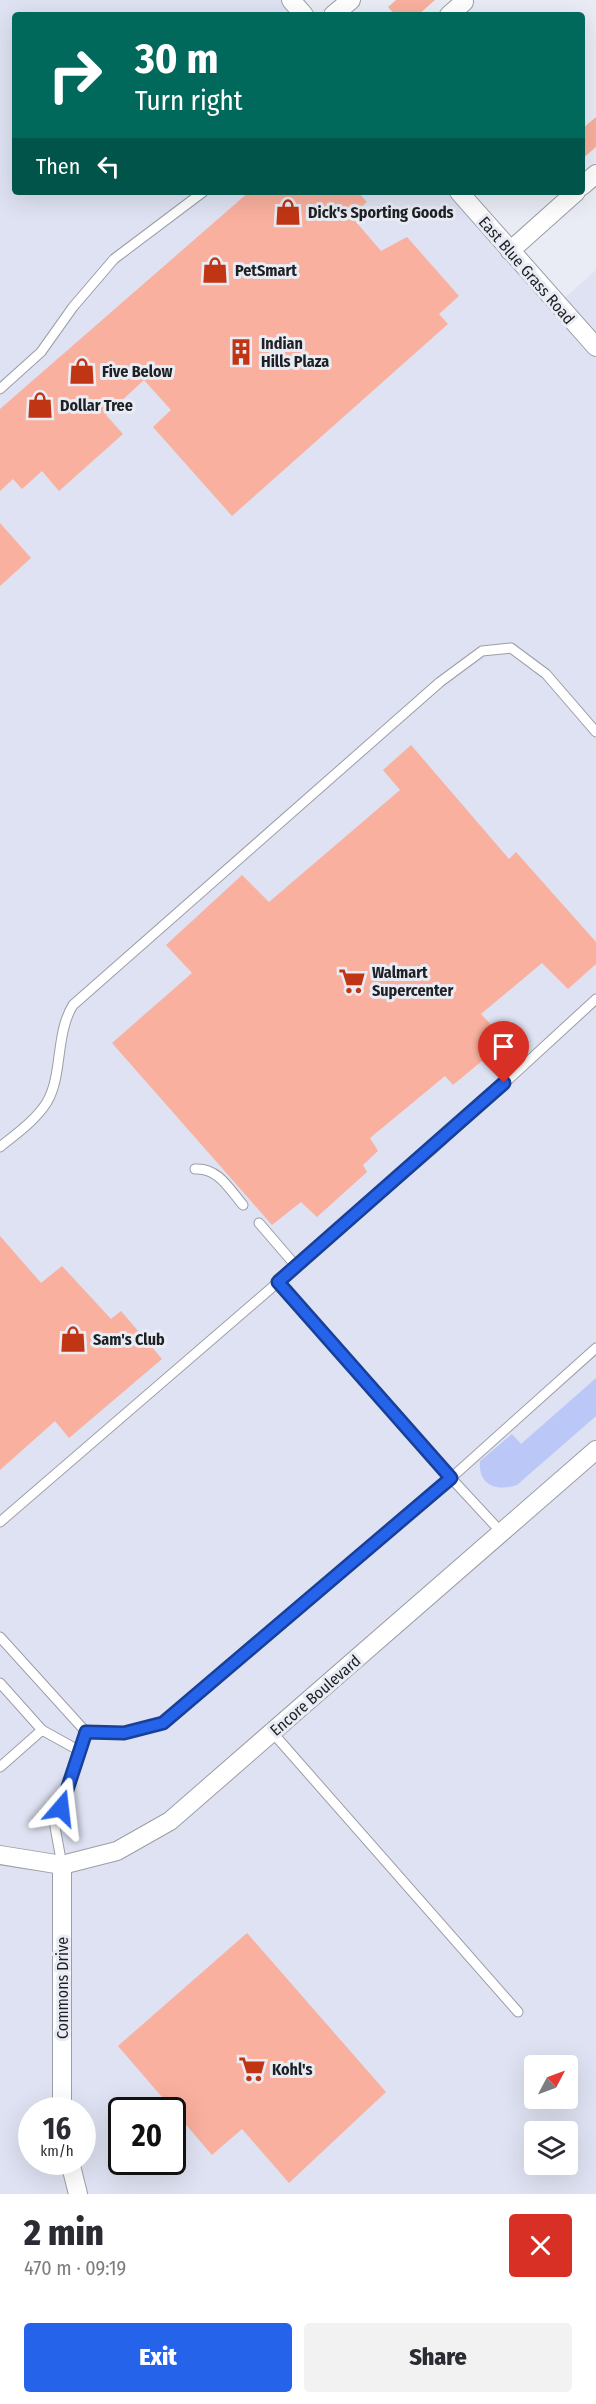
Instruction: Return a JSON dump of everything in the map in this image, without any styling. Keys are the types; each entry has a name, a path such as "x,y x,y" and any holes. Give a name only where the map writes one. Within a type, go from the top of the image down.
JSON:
{"street":[{"path":"291,0 301,12"},
{"path":"337,12 351,0"},
{"path":"452,12 464,2"},
{"name":"East Blue Grass Road","path":"462,195 596,347"},
{"path":"510,250 573,195"},
{"name":"Encore Boulevard","path":"0,1855 62,1865 117,1851 170,1821 596,1450"},
{"name":"Commons Drive","path":"62,1865 62,2097"},
{"path":"73,2175 78,2194"}],"lane":[{"path":"0,389 41,352 114,259 199,195"},
{"path":"0,1147 35,1117 48,1101 65,1018 73,1005 440,682 482,651 511,648 546,674 596,732"},
{"path":"0,1522 436,1146 596,999"},
{"path":"195,1169 210,1170 217,1175 243,1205"},
{"path":"259,1223 296,1266"},
{"path":"278,1282 501,1532"},
{"path":"0,1637 86,1732 124,1733 163,1723 451,1478 596,1348"},
{"path":"0,1683 42,1730 78,1750"},
{"path":"0,1767 42,1730"},
{"path":"62,1865 55,1827 78,1750 86,1732"},
{"path":"272,1732 518,2012"}],"shaded area":[{"path":"0,0 291,0 301,12 12,12 12,195 462,195 558,304 596,270 596,2194 0,2194"},
{"path":"596,1378 596,1416 517,1485 502,1488 485,1481 480,1469 480,1461 512,1434 521,1444"}],"building":[{"path":"396,0 435,0 421,12 392,12 388,7"},
{"path":"596,117 596,147 585,156 585,126"},
{"name":"Indian Hills Plaza","path":"246,195 361,195 367,202 351,216 381,251 407,237 459,296 439,314 448,324 232,516 153,427 171,410 144,380 106,415 123,434 59,491 42,471 22,489 13,479 0,491 0,409"},
{"path":"0,523 31,558 0,586"},
{"name":"Walmart Supercenter","path":"411,745 509,859 516,852 596,942 596,964 568,989 542,963 481,1014 506,1041 453,1085 445,1076 370,1138 378,1151 363,1165 367,1172 317,1217 301,1202 272,1225 112,1043 192,973 166,945 242,875 269,902 400,790 383,770"},
{"name":"Sam's Club","path":"0,1236 41,1283 62,1266 111,1319 121,1311 162,1359 69,1438 55,1421 0,1470"},
{"name":"Kohl's","path":"247,1933 386,2092 289,2183 242,2129 212,2155 186,2125 186,2097 162,2097 118,2046"}],"place":[{"name":"Dick's Sporting Goods","path":"288,212"},
{"name":"PetSmart","path":"215,270"},
{"name":"Indian Hills Plaza","path":"241,352"},
{"name":"Five Below","path":"82,371"},
{"name":"Dollar Tree","path":"40,405"},
{"name":"Walmart Supercenter","path":"352,981"},
{"name":"Sam's Club","path":"73,1339"},
{"name":"Kohl's","path":"252,2069"}],"route":[{"path":"61,1808 78,1750 86,1732 124,1733 163,1723 451,1478 278,1282 436,1146 504,1083"}]}
